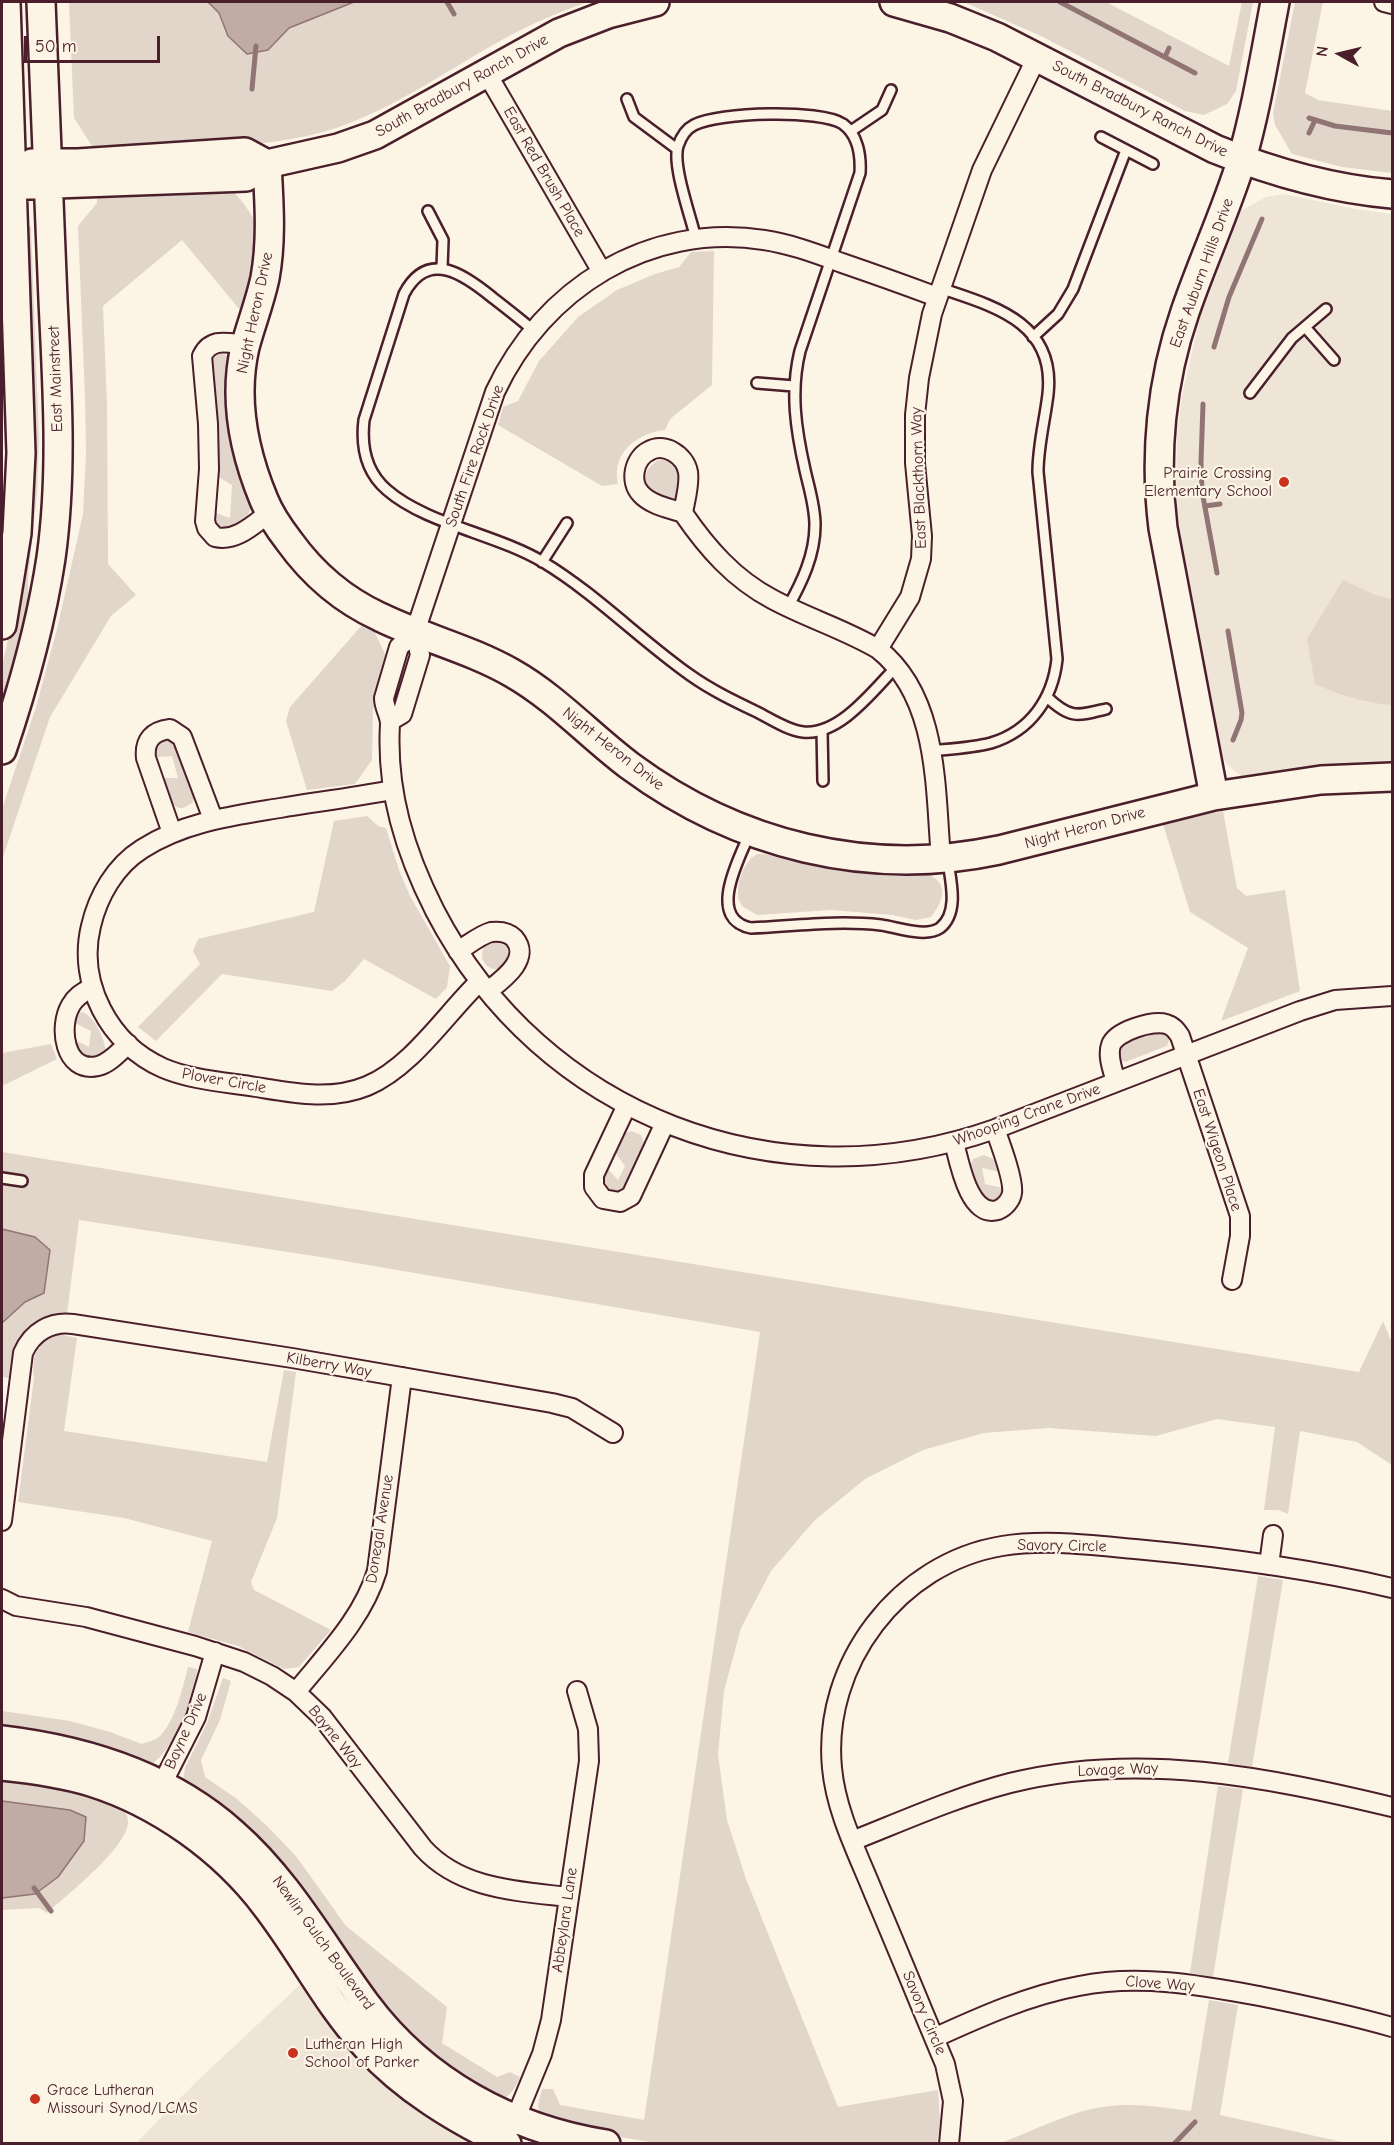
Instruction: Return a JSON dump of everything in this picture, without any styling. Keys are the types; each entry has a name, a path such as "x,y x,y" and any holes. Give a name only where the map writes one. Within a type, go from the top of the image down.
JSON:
{"street":[{"path":"2,625 17,533 21,453 7,174 6,2"},
{"name":"East Mainstreet","path":"2,750 23,686 47,583 54,529 58,459 41,2"},
{"name":"South Bradbury Ranch Drive","path":"267,164 338,148 375,135 486,72 574,26 608,14 655,2"},
{"name":"South Bradbury Ranch Drive","path":"894,2 965,23 1215,148 1242,159 1324,183 1392,194"},
{"name":"East Auburn Hills Drive","path":"1214,796 1164,528 1160,484 1160,437 1165,394 1176,340 1242,159 1275,2"},
{"path":"1384,2 1392,4"},
{"name":"East Blackthorn Way","path":"878,649 910,597 921,559 922,536 915,464 915,415 923,354 938,292 982,170 1037,57"},
{"name":"East Red Brush Place","path":"486,72 602,272"},
{"path":"7,174 48,174 89,163 245,152 267,164"},
{"name":"Night Heron Drive","path":"267,164 269,241 265,278 246,345 240,391 243,434 258,486 269,513 300,556 337,591 372,614 483,658 517,675 649,779 694,808 750,832 805,848 862,858 897,860 945,858 999,850 1214,796 1321,780 1392,777"},
{"name":"South Fire Rock Drive","path":"415,632 495,392 509,364 533,330 571,294 602,272 647,250 696,239 734,237 767,240 938,292"},
{"path":"246,345 220,342 211,344 202,356 209,468 205,521 207,528 215,537 230,538 249,528 269,513"},
{"path":"683,513 704,544 735,575 788,607 878,649 896,667 911,687 921,708 928,733 945,858"},
{"name":"Whooping Crane Drive","path":"415,632 420,655 402,714 390,721 388,751 392,790 402,833 426,893 458,951 484,987 513,1020 545,1050 579,1076 627,1105 665,1123 752,1149 810,1156 889,1155 954,1142 995,1129 1319,1004 1353,998 1392,996"},
{"path":"172,833 147,758 148,742 157,732 170,729 182,737 213,819"},
{"name":"Plover Circle","path":"392,790 213,819 172,833 138,852 118,870 102,894 96,909 88,937 92,987 110,1024 128,1044 152,1062 177,1073 300,1093 340,1093 368,1085 391,1073 484,987 516,963 519,950 515,939 503,932 491,932 458,951"},
{"path":"92,987 76,997 66,1014 65,1041 72,1058 87,1066 96,1066 106,1063 128,1044"},
{"name":"East Wigeon Place","path":"1116,1082 1110,1052 1117,1035 1158,1023 1168,1024 1174,1028 1180,1036 1240,1216 1240,1236 1232,1280"},
{"path":"627,1105 594,1175 594,1187 603,1199 620,1202 631,1196 665,1123"},
{"path":"954,1142 971,1198 986,1210 999,1209 1010,1199 1012,1186 995,1129"},
{"name":"Kilberry Way","path":"2,1521 22,1360 26,1347 39,1332 58,1323 564,1405 613,1433"},
{"name":"Donegal Avenue","path":"296,1692 357,1616 372,1588 379,1560 402,1377"},
{"path":"1269,1565 1273,1535"},
{"name":"Savory Circle","path":"949,2144 953,2110 945,2064 852,1841 842,1815 831,1768 832,1735 838,1697 849,1665 869,1630 901,1595 923,1578 969,1554 1002,1546 1029,1543 1143,1550 1269,1565 1392,1588"},
{"name":"Bayne Way","path":"2,1599 16,1606 96,1619 215,1652 259,1668 296,1692 313,1707 417,1842 432,1858 452,1872 475,1882 568,1897"},
{"name":"Bayne Drive","path":"156,1796 196,1717 215,1652"},
{"name":"Abbeylara Lane","path":"509,2135 542,2054 548,2033 590,1753 586,1721 577,1691"},
{"name":"Newlin Gulch Boulevard","path":"2,1740 47,1746 86,1755 130,1770 156,1796"},
{"name":"Newlin Gulch Boulevard","path":"2,1766 75,1777 120,1792 156,1796 212,1816 234,1833 265,1865 296,1903 369,2009 427,2068 451,2086 485,2105 509,2135 562,2135 606,2144"},
{"name":"Lovage Way","path":"852,1841 930,1808 993,1788 1046,1775 1107,1768 1163,1768 1223,1774 1293,1785 1392,1807"},
{"name":"Clove Way","path":"934,2038 1016,2004 1047,1994 1078,1986 1132,1980 1171,1982 1228,1990 1392,2027"}],"lane":[{"path":"851,131 882,110 891,90"},
{"path":"627,99 634,117 677,149"},
{"path":"696,239 678,166 677,149 684,133 694,125 708,119 785,114 827,117 851,131 860,153 860,173 800,351 794,386 796,428 813,503 815,525 808,565 788,607"},
{"path":"1101,137 1153,164"},
{"path":"1034,337 1058,314 1073,289 1126,150"},
{"path":"428,211 443,240 442,268"},
{"path":"533,330 465,276 442,268 422,274 411,284 404,294 367,408 362,437 368,463 385,488 414,506 451,523 494,538 542,562 583,589 687,674 714,691 795,730 803,732 822,730 842,720 896,667"},
{"path":"930,751 982,745 1005,737 1031,719 1047,697 1055,676 1057,659 1038,462 1048,386 1044,357 1034,337 1020,322 1005,311 938,292"},
{"path":"1250,393 1292,338 1326,309"},
{"path":"1305,327 1334,360"},
{"path":"757,383 794,386"},
{"path":"542,562 567,523"},
{"path":"1047,697 1070,714 1081,715 1106,709"},
{"path":"822,730 823,781"},
{"path":"750,832 727,891 729,908 743,927 848,922 934,931 947,921 952,904 945,858"},
{"path":"2,1179 22,1181"}],"shaded area":[{"path":"69,2 587,2 521,30 400,100 336,128 308,136 250,144 101,149 92,146 74,118"},
{"path":"208,2 354,2 289,28 268,50 247,54 228,36 219,13"},
{"path":"964,2 1106,2 1229,66 1242,2 1253,2 1236,91 1227,104 1204,115 1185,111 1043,37"},
{"path":"1295,2 1323,2 1305,93 1318,100 1392,111 1392,173 1342,167 1292,154 1275,125 1273,113"},
{"path":"229,186 254,219 254,254 240,310 182,240 103,306 107,405 108,564 136,595 111,616 50,717 2,860 2,809 36,707 58,625 83,514 86,454 78,226 97,203 97,196"},
{"name":"Prairie Crossing Elementary School","path":"1285,194 1355,209 1392,214 1392,764 1301,769 1242,777 1227,764 1222,755 1180,531 1176,498 1177,435 1182,396 1200,317 1240,211 1266,197"},
{"path":"26,225 31,227 39,440 37,494 28,577 28,617 2,719 2,666 17,600"},
{"path":"714,251 712,385 670,419 665,430 643,436 630,445 618,465 618,484 602,486 498,425 503,407 518,401 539,361 578,317 617,290 679,267 691,252"},
{"path":"217,352 228,356 229,359 228,424 238,468 251,507 243,522 229,529 218,529 213,521 213,512 230,518 232,485 217,476 217,414 210,365 212,355"},
{"path":"659,460 673,464 678,472 677,497 674,499 651,491 645,483 648,469"},
{"path":"1343,580 1375,595 1392,599 1392,705 1353,698 1315,684 1307,639"},
{"path":"362,625 374,631 387,658 373,710 372,760 355,784 307,790 286,721 290,707"},
{"path":"167,737 176,742 195,793 193,802 186,807 180,808 172,802 162,778 178,778 172,756 156,757 154,747 160,739"},
{"path":"1223,811 1237,888 1246,896 1285,890 1300,991 1221,1021 1248,948 1190,912 1163,824"},
{"path":"367,816 378,826 386,828 410,896 450,966 447,987 436,999 364,959 345,981 332,991 222,974 156,1041 138,1027 200,964 193,951 198,939 314,912 334,821"},
{"path":"757,854 846,872 933,877 942,889 941,899 931,917 916,920 892,915 831,910 757,915 742,906 738,898 738,891 744,868"},
{"path":"496,941 506,945 510,955 506,965 496,969 486,965 482,955 486,945"},
{"path":"82,1012 91,1018 99,1030 105,1054 89,1058 81,1054 75,1045 73,1039 89,1047 91,1031 75,1023 79,1013"},
{"path":"1167,1033 1170,1037 1167,1046 1125,1062 1118,1058 1119,1051 1126,1042 1140,1036"},
{"path":"51,1044 57,1059 2,1086 2,1053"},
{"path":"631,1131 641,1135 645,1145 623,1190 615,1193 606,1191 603,1182 604,1174 607,1168 618,1180 625,1166 614,1151 624,1134"},
{"path":"2,1152 1359,1372 1383,1321 1392,1343 1392,1465 1357,1442 1300,1431 1288,1514 1278,1510 1264,1510 1275,1427 1217,1419 1156,1436 1049,1428 984,1433 923,1450 865,1479 814,1521 771,1571 741,1628 724,1691 718,1755 727,1820 746,1879 838,2107 938,2090 940,2121 937,2143 663,2144 588,2132 540,2114 538,2105 542,2089 553,2089 560,2105 644,2120 760,1332 327,1258 79,1220 67,1314 43,1320 21,1335 13,1349 9,1378 2,1377"},
{"path":"984,1155 993,1159 1000,1172 982,1168 985,1184 1003,1188 1001,1197 993,1203 980,1194 970,1167 973,1159"},
{"path":"2,1229 35,1237 50,1250 44,1293 25,1302 2,1323"},
{"path":"59,1334 77,1338 64,1431 267,1462 284,1370 296,1372 277,1518 251,1582 254,1590 331,1630 299,1667 284,1669 238,1646 188,1632 212,1541 124,1518 18,1502 35,1356 45,1340"},
{"path":"1258,1576 1283,1580 1252,1767 1228,1763"},
{"path":"188,1667 197,1669 196,1679 181,1724 165,1752 156,1761 147,1765 2,1732 2,1711 70,1721 142,1744 151,1741 159,1737 170,1723 178,1704"},
{"path":"223,1678 231,1681 220,1720 201,1760 205,1777 237,1799 296,1856 346,1926 447,2007 442,2043 497,2077 510,2072 520,2077 507,2097 500,2100 428,2057 185,1785 183,1781 185,1768 207,1723"},
{"path":"2,1776 66,1787 120,1805 127,1817 125,1832 118,1844 81,1883 47,1913 39,1908 2,1910"},
{"path":"1218,1786 1243,1789 1213,1977 1190,1973"},
{"path":"2,1801 70,1810 86,1817 84,1841 58,1877 35,1894 2,1898"},
{"name":"Lutheran High School of Parker","path":"305,1980 479,2144 135,2144 196,2082"},
{"path":"1209,2000 1238,2005 1220,2115 1347,2143 1001,2143 1090,2109 1135,2105 1191,2111"}],"waterway":[{"path":"447,2 454,14"},
{"path":"1060,2 1195,73"},
{"path":"252,89 256,46"},
{"path":"1165,57 1169,48"},
{"path":"1309,118 1335,126 1392,133"},
{"path":"1309,133 1315,120"},
{"path":"1214,347 1229,297 1262,219"},
{"path":"1203,404 1202,491 1217,573"},
{"path":"1205,506 1220,504"},
{"path":"1228,631 1242,713 1233,740"},
{"path":"34,1888 51,1911"},
{"path":"1174,2144 1195,2122"}],"place":[{"name":"Prairie Crossing Elementary School","path":"1284,482"},
{"name":"Lutheran High School of Parker","path":"293,2053"},
{"name":"Grace Lutheran Missouri Synod/LCMS","path":"35,2099"}]}
